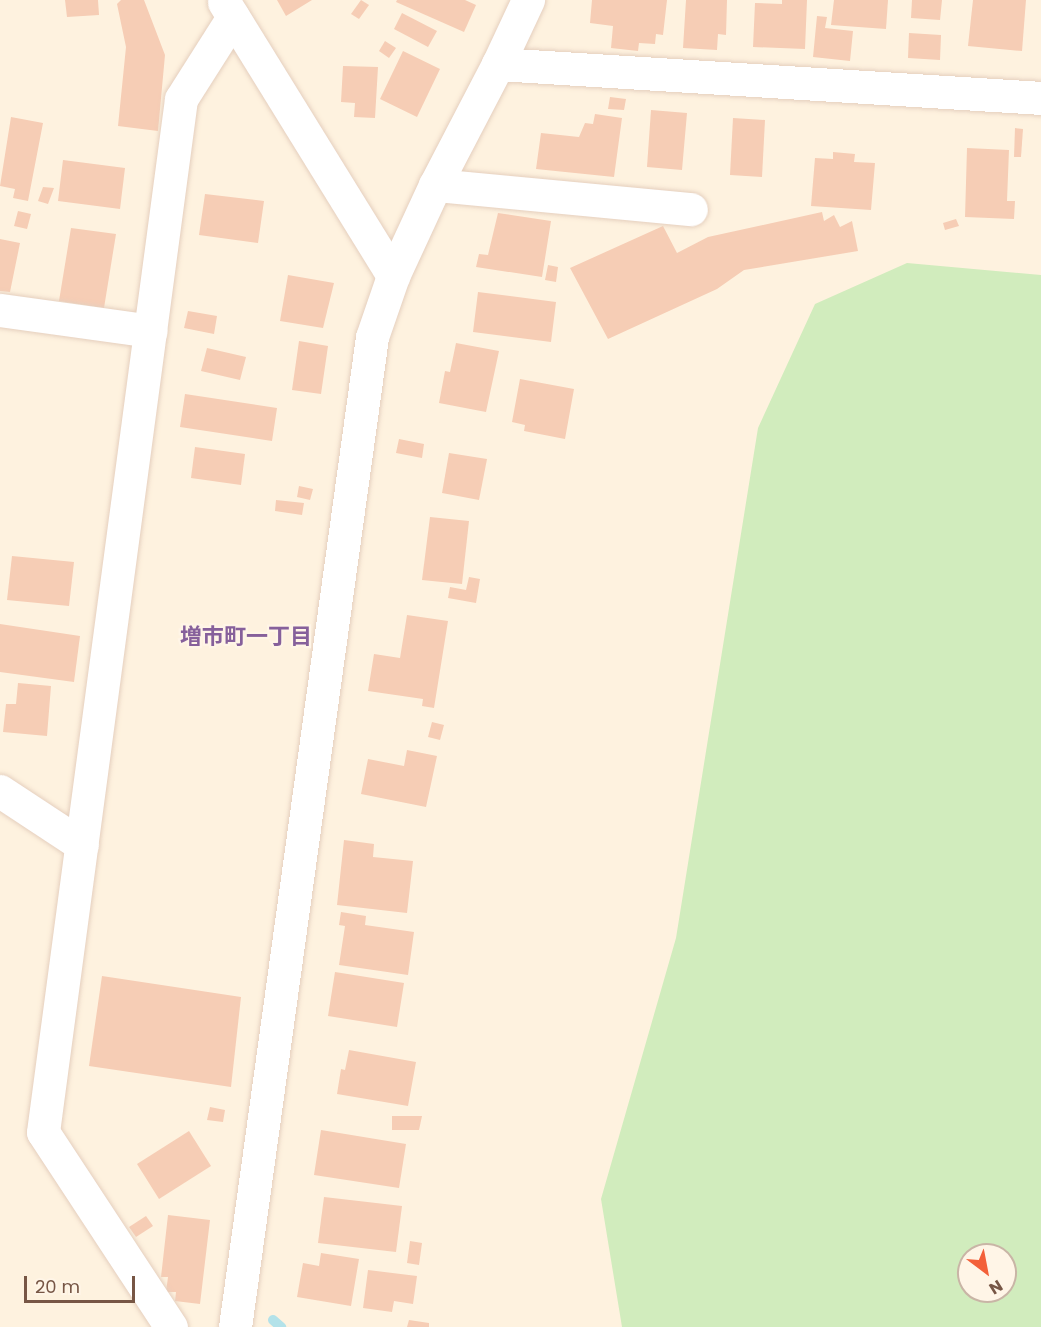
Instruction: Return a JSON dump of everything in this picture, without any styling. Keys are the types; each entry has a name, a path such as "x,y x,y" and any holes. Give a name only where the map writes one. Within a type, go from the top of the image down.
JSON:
{"street":[{"path":"235,1327 372,337 393,276 435,185 498,64 528,0"},
{"path":"228,9 393,276"},
{"path":"171,1327 43,1132 181,99 228,9"},
{"path":"498,64 1041,98"},
{"path":"435,185 691,209"},
{"path":"0,310 151,331"},
{"path":"0,791 82,845"}],"green space":[{"path":"907,263 1041,275 1041,1327 622,1327 601,1199 676,938 758,428 815,304"}],"building":[{"path":"65,0 98,0 99,15 67,17"},
{"path":"121,0 144,0 165,55 158,131 118,126 126,47 117,4"},
{"path":"277,0 312,0 286,16"},
{"path":"361,0 369,5 359,19 351,14"},
{"path":"397,0 465,0 476,5 464,32 396,2"},
{"path":"592,0 667,0 663,35 656,34 655,44 639,43 638,51 611,48 613,26 590,23"},
{"path":"686,0 727,0 726,35 718,34 717,50 683,48"},
{"path":"782,0 807,0 805,49 753,47 755,3 782,4"},
{"path":"834,0 888,0 886,29 831,25"},
{"path":"912,0 942,0 940,20 911,18"},
{"path":"973,0 1026,0 1022,51 968,46"},
{"path":"402,13 437,31 428,47 394,29"},
{"path":"817,16 827,17 825,28 853,31 850,61 813,57"},
{"path":"909,33 941,35 940,60 908,58"},
{"path":"385,41 396,48 389,58 379,51"},
{"path":"403,51 440,69 417,117 380,99"},
{"path":"343,66 378,67 375,118 354,117 355,103 341,102"},
{"path":"610,97 626,99 624,110 608,109"},
{"path":"651,110 687,113 682,170 647,167"},
{"path":"595,114 622,118 614,177 536,169 541,133 579,137 585,123 593,124"},
{"path":"11,117 43,123 28,201 13,198 15,189 0,186"},
{"path":"733,118 765,120 762,177 730,175"},
{"path":"1015,128 1023,129 1021,157 1014,157"},
{"path":"967,148 1009,150 1007,201 1015,201 1014,219 965,217"},
{"path":"833,152 855,154 854,162 875,163 871,210 811,206 815,158 833,159"},
{"path":"63,160 125,168 120,209 58,201"},
{"path":"43,187 54,188 48,204 38,201"},
{"path":"205,194 264,201 258,243 199,235"},
{"path":"18,211 31,214 27,229 14,226"},
{"path":"822,212 824,221 834,215 840,227 852,221 858,251 744,270 717,289 608,339 570,268 663,226 677,253 708,237"},
{"path":"498,213 551,221 542,277 476,267 479,254 488,255"},
{"path":"956,219 959,226 945,230 943,223"},
{"path":"71,228 116,234 104,308 59,301"},
{"path":"0,239 20,243 10,292 0,291"},
{"path":"548,265 558,267 556,282 545,280"},
{"path":"288,275 334,283 323,328 280,321"},
{"path":"478,292 556,302 551,342 473,332"},
{"path":"188,311 217,316 214,334 184,328"},
{"path":"299,341 328,346 321,394 292,390"},
{"path":"456,343 499,351 486,412 439,403 445,371 450,372"},
{"path":"207,348 246,357 240,380 201,371"},
{"path":"520,379 574,389 565,439 524,431 525,425 512,422"},
{"path":"185,394 277,408 272,441 180,427"},
{"path":"399,439 424,444 422,458 396,453"},
{"path":"195,447 245,454 241,485 191,478"},
{"path":"449,453 487,459 479,500 442,493"},
{"path":"299,486 313,489 310,500 297,497"},
{"path":"276,500 304,503 302,515 275,511"},
{"path":"430,517 469,521 462,584 422,580"},
{"path":"12,556 74,562 69,606 7,600"},
{"path":"469,577 480,579 476,603 448,598 450,587 466,590"},
{"path":"407,615 448,621 434,708 422,706 423,699 368,691 374,654 400,658"},
{"path":"0,624 80,636 74,682 0,672"},
{"path":"18,683 51,686 47,736 3,732 6,704 16,704"},
{"path":"432,722 444,725 440,740 428,737"},
{"path":"407,750 437,756 426,807 361,794 368,759 404,766"},
{"path":"344,840 374,844 373,857 413,861 407,913 337,905"},
{"path":"341,912 366,916 365,925 414,932 408,975 339,965 345,926 339,925"},
{"path":"335,972 404,983 397,1027 328,1016"},
{"path":"102,976 241,997 231,1087 89,1066"},
{"path":"349,1050 416,1062 408,1106 337,1094 341,1069 345,1070"},
{"path":"210,1107 225,1110 223,1122 207,1120"},
{"path":"392,1116 422,1116 419,1130 392,1130"},
{"path":"321,1130 406,1144 399,1188 314,1175"},
{"path":"189,1131 211,1166 159,1199 137,1164"},
{"path":"324,1197 402,1206 396,1252 318,1243"},
{"path":"168,1215 210,1220 200,1304 175,1301 176,1292 166,1292 168,1277 161,1277"},
{"path":"146,1216 153,1226 136,1237 129,1227"},
{"path":"410,1241 422,1243 419,1265 407,1263"},
{"path":"321,1253 359,1259 351,1306 297,1297 303,1263 319,1266"},
{"path":"368,1270 417,1276 413,1304 394,1301 392,1312 363,1308"},
{"path":"409,1320 429,1323 429,1327 407,1327"}],"waterway":[{"path":"273,1320 281,1327"}],"district":[{"name":"増市町一丁目","path":"246,637"}]}
